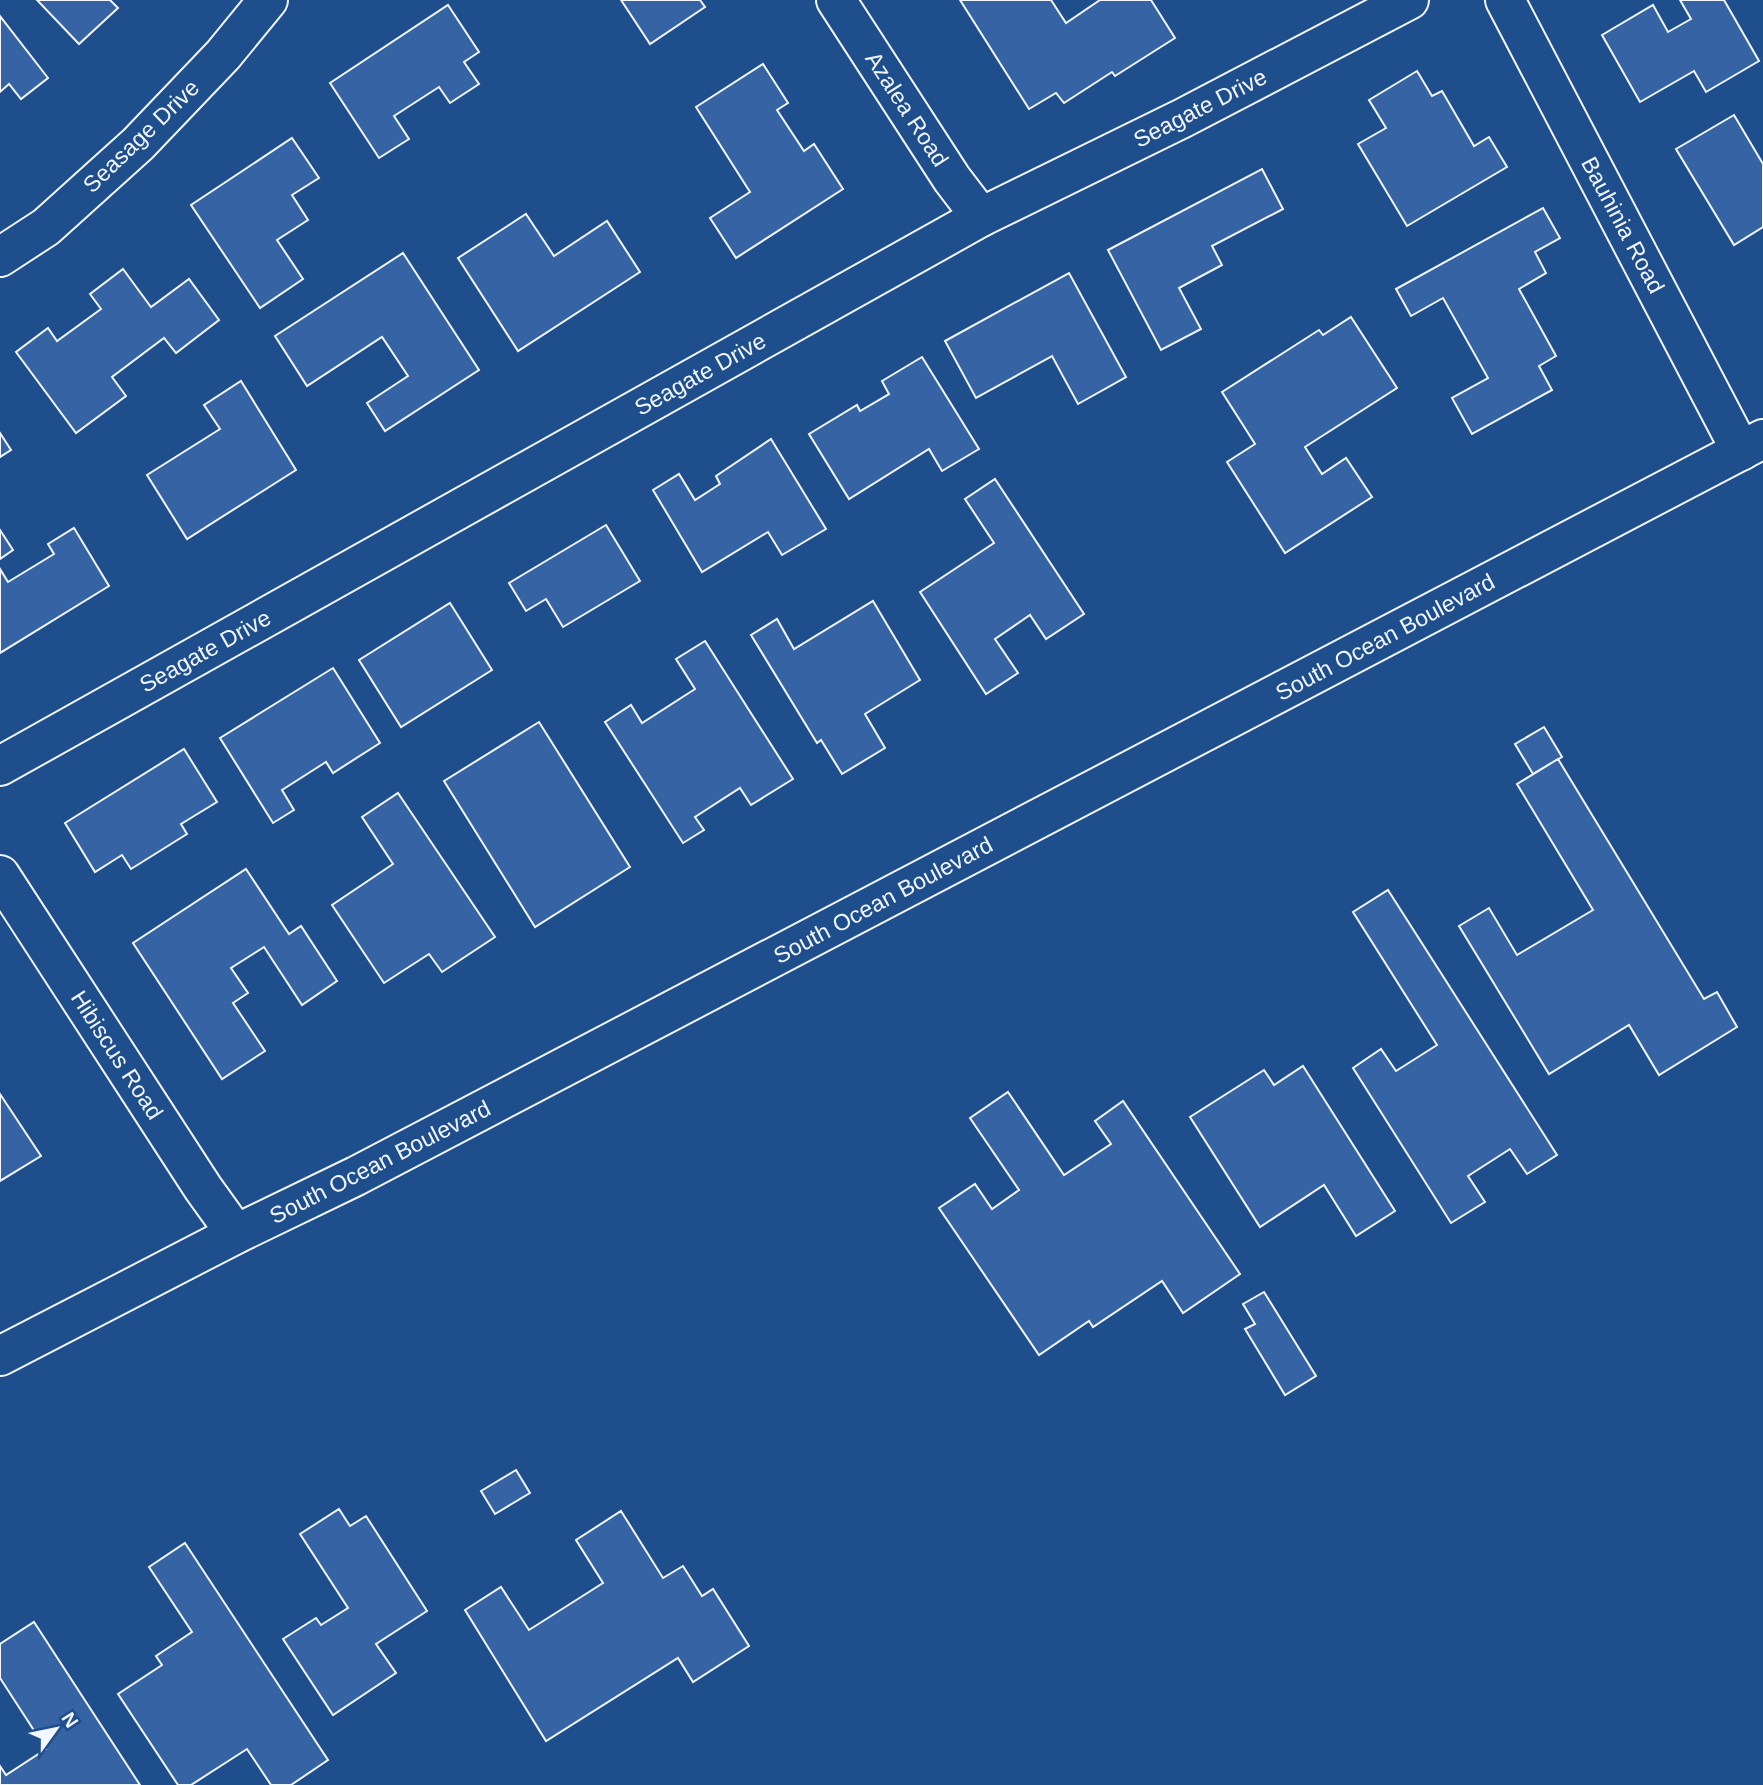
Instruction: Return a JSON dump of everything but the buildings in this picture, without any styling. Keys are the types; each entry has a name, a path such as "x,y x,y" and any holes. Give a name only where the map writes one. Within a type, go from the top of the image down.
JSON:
{"street":[{"name":"Seasage Drive","path":"0,257 46,227 138,144 223,55 268,0"},
{"name":"Azalea Road","path":"836,0 952,178 981,217"},
{"name":"Seagate Drive","path":"0,766 981,217 1183,118 1409,0"},
{"name":"Bauhinia Road","path":"1505,0 1752,445"},
{"name":"South Ocean Boulevard","path":"0,1356 236,1234 356,1176 1752,445"},
{"name":"Hibiscus Road","path":"0,875 199,1182 236,1234"}]}
